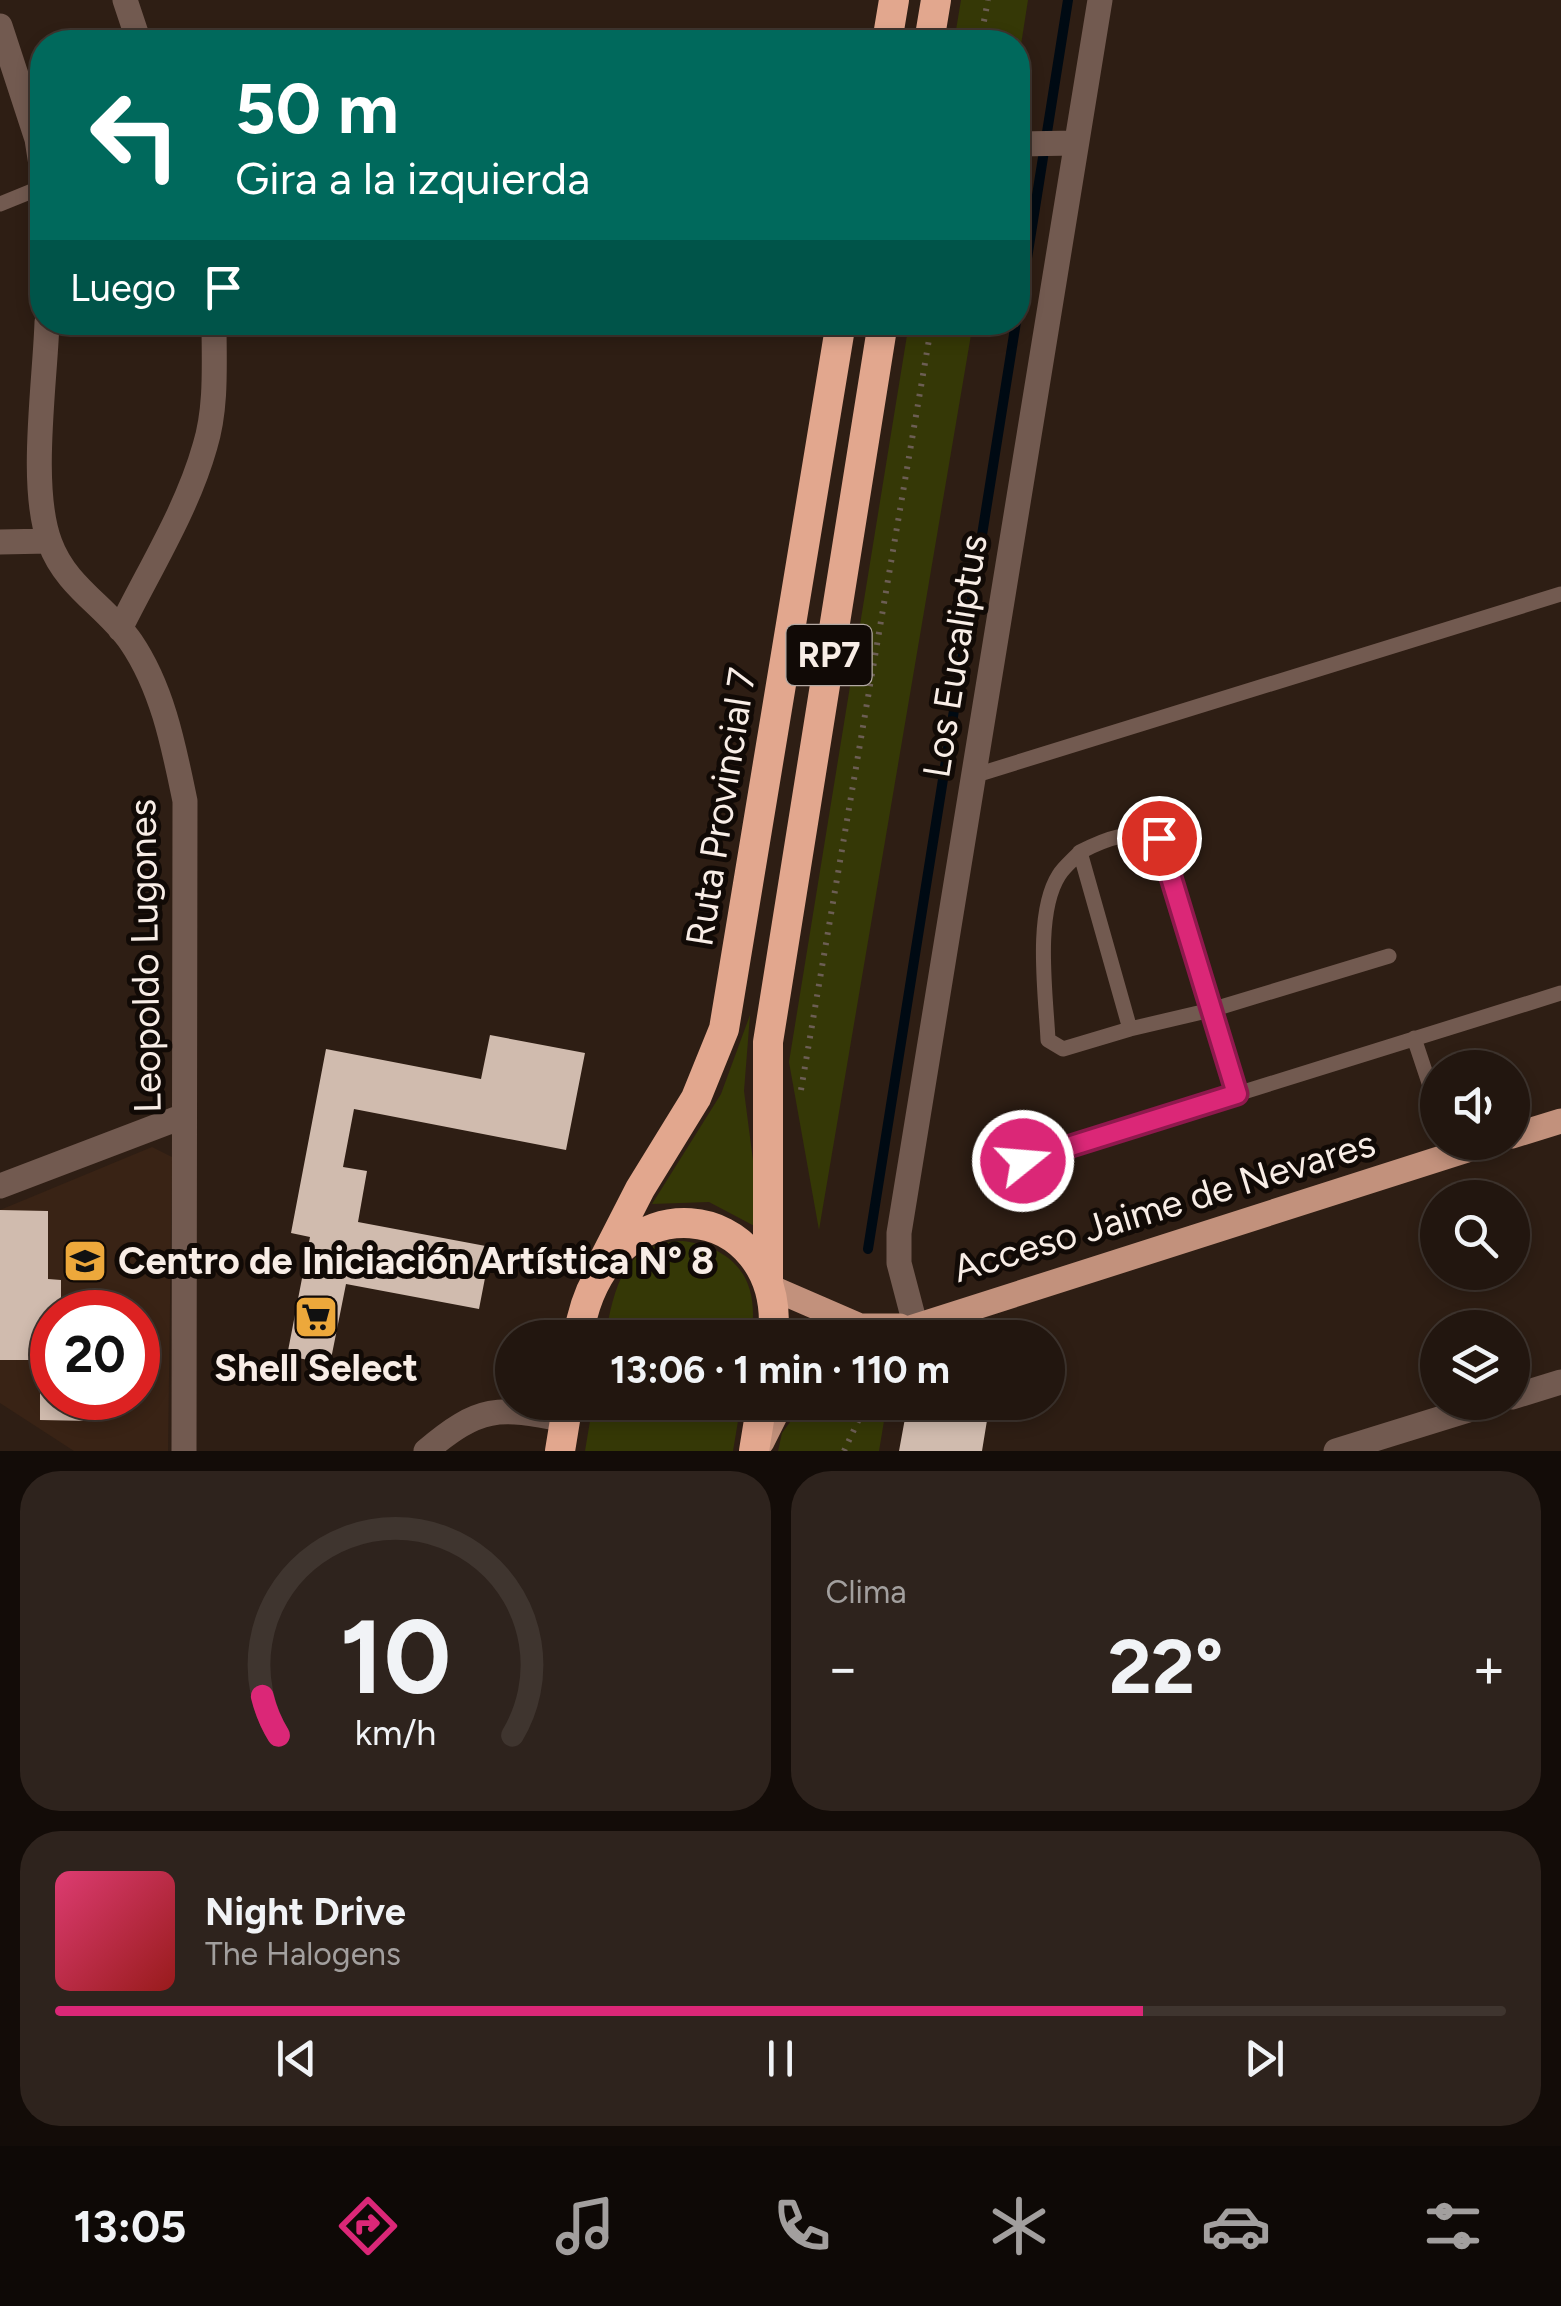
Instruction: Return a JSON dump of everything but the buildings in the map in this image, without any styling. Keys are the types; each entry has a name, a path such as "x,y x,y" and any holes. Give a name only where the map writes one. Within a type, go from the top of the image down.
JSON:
{"highway":[{"path":"888,30 894,0"},
{"path":"931,30 936,0"},
{"name":"Ruta Provincial 7","path":"596,1275 640,1189 702,1086 724,1029 839,335"},
{"name":"RP7","path":"771,1320 768,1042 882,335"},
{"name":"RP7","path":"583,1320 596,1275 612,1252 635,1235 676,1223 704,1226 730,1238 752,1256 769,1284"},
{"path":"560,1451 565,1420"},
{"path":"756,1451 760,1420"}],"main road":[{"path":"1530,1130 1561,1120"},
{"name":"Acceso Jaime de Nevares","path":"927,1320 1420,1159"},
{"name":"Acceso Jaime de Nevares","path":"769,1284 847,1320"},
{"path":"756,1451 772,1420"}],"street":[{"path":"125,0 134,30"},
{"name":"Los Eucaliptus","path":"1030,283 1046,144 1100,0"},
{"path":"0,26 30,130"},
{"name":"Leopoldo Lugones","path":"47,335 41,488 49,541 71,581 120,628 139,656 159,702 184,801 184,1451"},
{"path":"120,628 190,487 206,444 214,378 214,335"},
{"name":"Los Eucaliptus","path":"914,1320 899,1263 899,1233 973,776 1024,335"},
{"path":"0,542 49,541"},
{"path":"0,1186 184,1116"},
{"path":"1530,1391 1561,1382"},
{"path":"426,1451 465,1420 495,1410"},
{"path":"1336,1451 1413,1439 1455,1420"}],"lane":[{"path":"0,204 30,191"},
{"path":"973,776 1561,594"},
{"path":"1237,1094 1211,1010 1159,838 1139,832 1106,838 1080,852 1058,875 1050,898 1044,958 1048,1040 1062,1049 1211,1010 1389,956"},
{"path":"1080,852 1130,1029"},
{"path":"987,1172 1561,992"},
{"path":"1414,1038 1420,1056"}],"path":[{"path":"982,30 988,0"},
{"path":"800,1096 930,335"},
{"path":"844,1451 859,1420"}],"shaded area":[{"path":"961,0 1028,0 1023,30 956,30"},
{"path":"907,335 971,335 819,1230 789,1062"},
{"path":"750,1015 744,1091 762,1230 709,1202 652,1204 721,1094"},
{"name":"Centro de Iniciación Artística N° 8","path":"152,1147 172,1157 168,1451 74,1451 0,1403 0,1210"},
{"path":"683,1241 702,1245 731,1261 748,1285 753,1320 609,1320 625,1271 634,1259 663,1243"},
{"path":"590,1420 738,1420 733,1451 585,1451"},
{"path":"792,1420 884,1420 879,1451 778,1451 782,1433"}],"waterway":[{"path":"1030,239 1068,0"},
{"path":"868,1249 1014,335"}],"place":[{"name":"Centro de Iniciación Artística N° 8","path":"85,1261"},
{"name":"Shell Select","path":"316,1317"}],"route":[{"path":"1023,1161 1237,1094 1159,838"}]}
